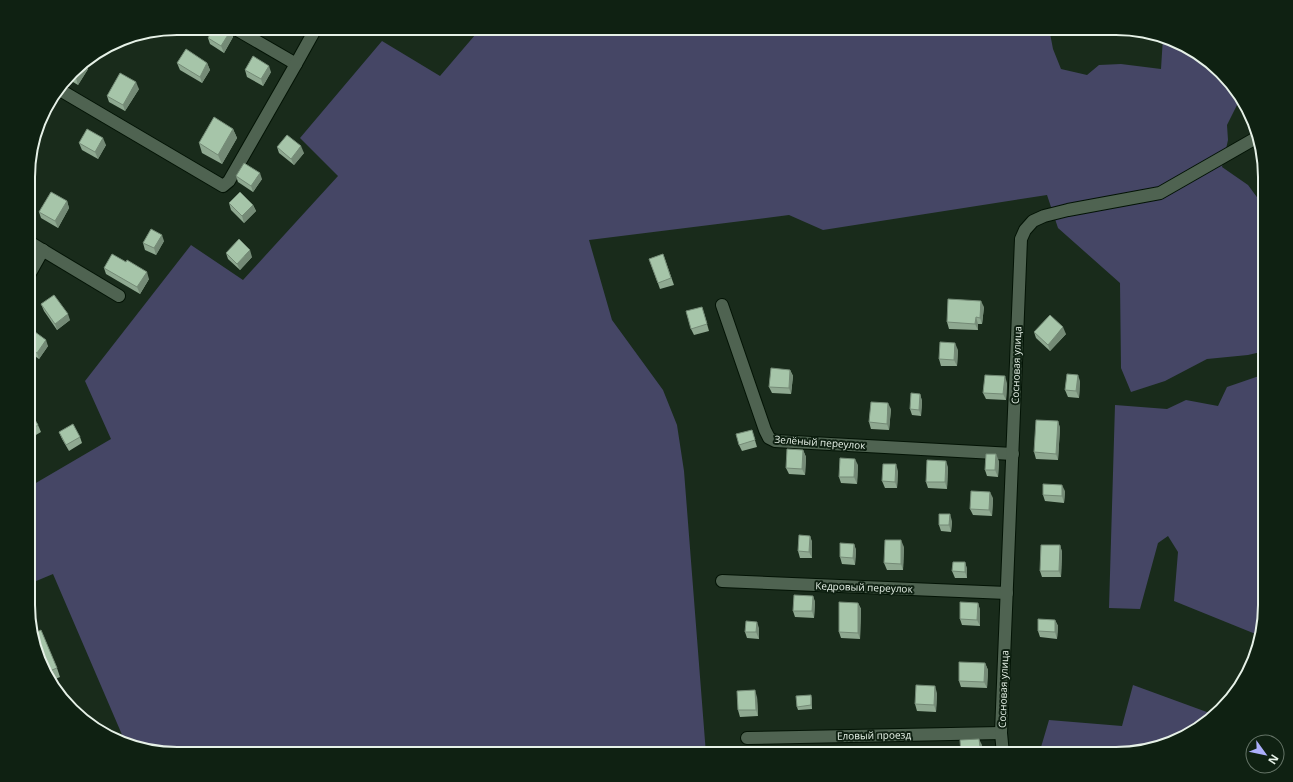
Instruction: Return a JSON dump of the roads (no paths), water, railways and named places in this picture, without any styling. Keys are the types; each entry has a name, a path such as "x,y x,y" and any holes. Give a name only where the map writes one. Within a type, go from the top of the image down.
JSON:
{"street":[{"path":"246,35 296,64"},
{"path":"63,92 223,186 229,181 312,35"},
{"name":"Сосновая улица","path":"1002,747 1001,733 1021,239 1025,230 1033,221 1044,216 1068,210 1160,193 1253,140"},
{"path":"35,245 119,296"},
{"path":"35,264 43,250"},
{"name":"Зелёный переулок","path":"722,305 764,430 769,438 775,441 1013,454"},
{"name":"Кедровый переулок","path":"722,581 1007,593"},
{"name":"Еловый проезд","path":"747,738 1001,733"}]}
